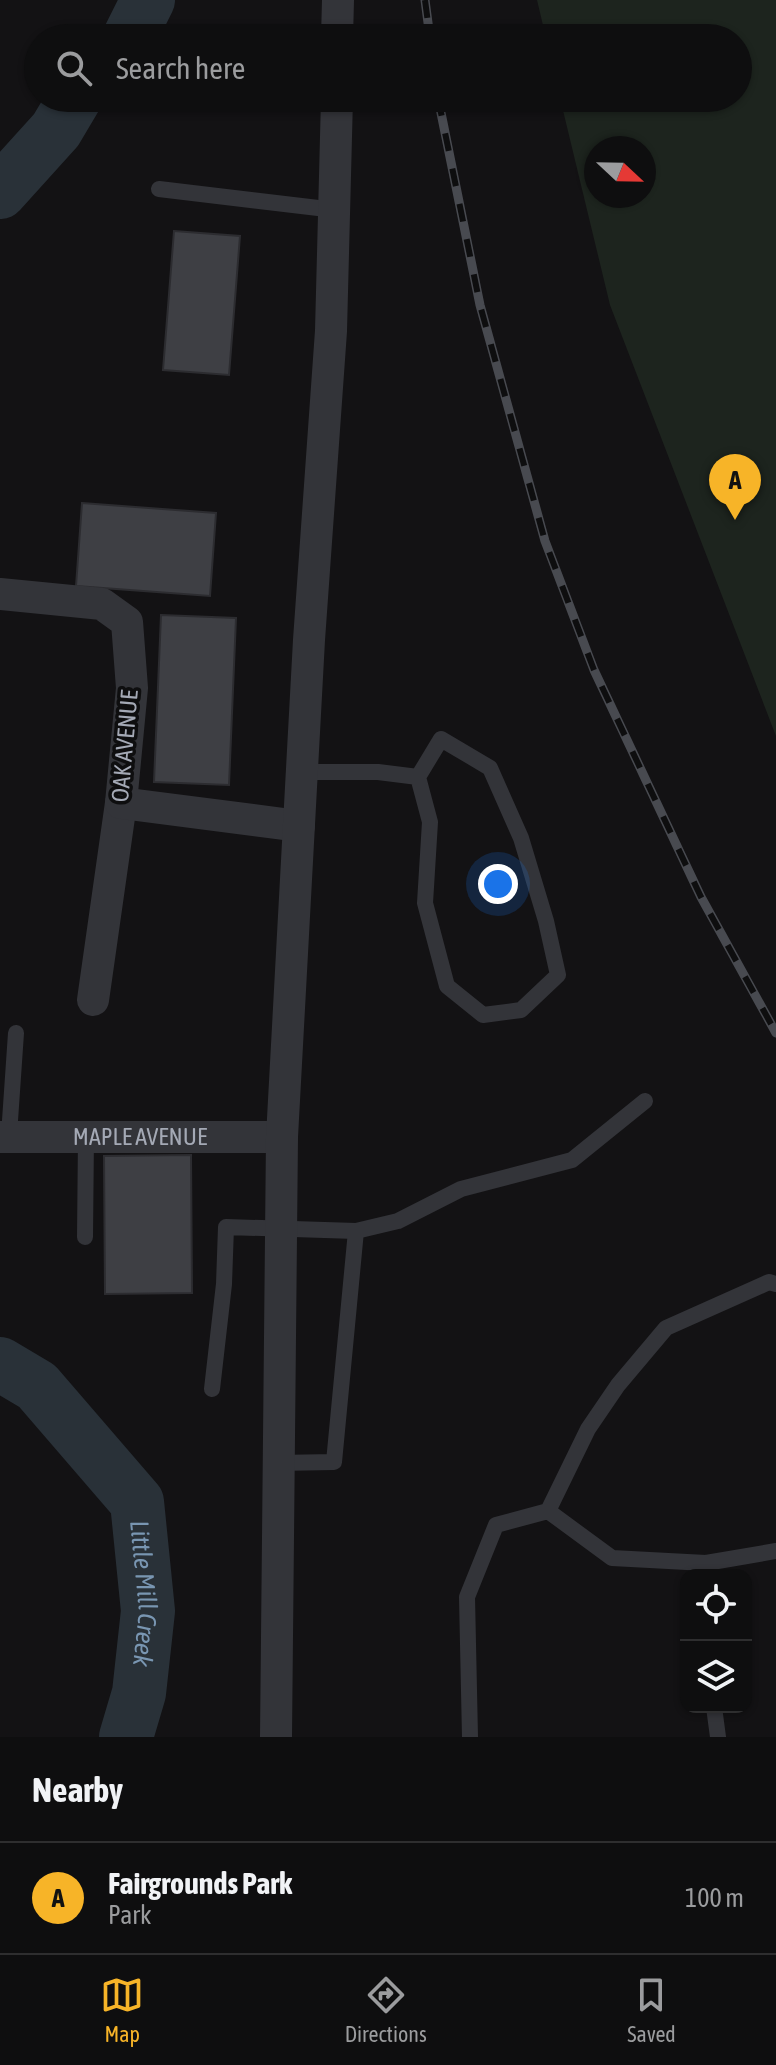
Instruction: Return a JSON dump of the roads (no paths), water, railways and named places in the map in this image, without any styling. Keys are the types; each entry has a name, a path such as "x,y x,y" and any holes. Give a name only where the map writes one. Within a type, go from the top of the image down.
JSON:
{"street":[{"path":"337,24 338,0"},
{"path":"276,1737 282,1137 335,210 337,112"},
{"name":"OAK AVENUE","path":"0,594 102,604 127,622 132,688 121,803 93,1000"},
{"path":"121,803 299,826"},
{"name":"MAPLE AVENUE","path":"4,1136 282,1137"}],"lane":[{"path":"159,189 335,210"},
{"path":"441,739 490,768 521,838 558,975 521,1010 483,1015 447,986 425,903 430,822 418,777 441,739"},
{"path":"302,772 378,772 418,777"},
{"path":"4,1136 16,1033"},
{"path":"212,1389 224,1284 226,1227 356,1231 398,1221 461,1189 572,1160 645,1101"},
{"path":"85,1237 86,1136"},
{"path":"277,1463 334,1462 356,1231"},
{"path":"470,1737 467,1597 496,1525 548,1511 588,1429 618,1385 666,1328 769,1282 776,1284"},
{"path":"548,1511 612,1558 706,1569 776,1551"},
{"path":"715,1713 718,1737"}],"waterway":[{"name":"Little Mill Creek","path":"136,24 148,0"},
{"name":"Little Mill Creek","path":"0,192 56,130 67,112"},
{"name":"Little Mill Creek","path":"0,1364 37,1386 137,1502 148,1611 139,1693 126,1737"}],"railway":[{"path":"425,0 428,24"},
{"path":"441,112 480,305 545,541 594,670 701,897 776,1033"}],"place":[{"name":"Fairgrounds Park","path":"735,520"}]}
